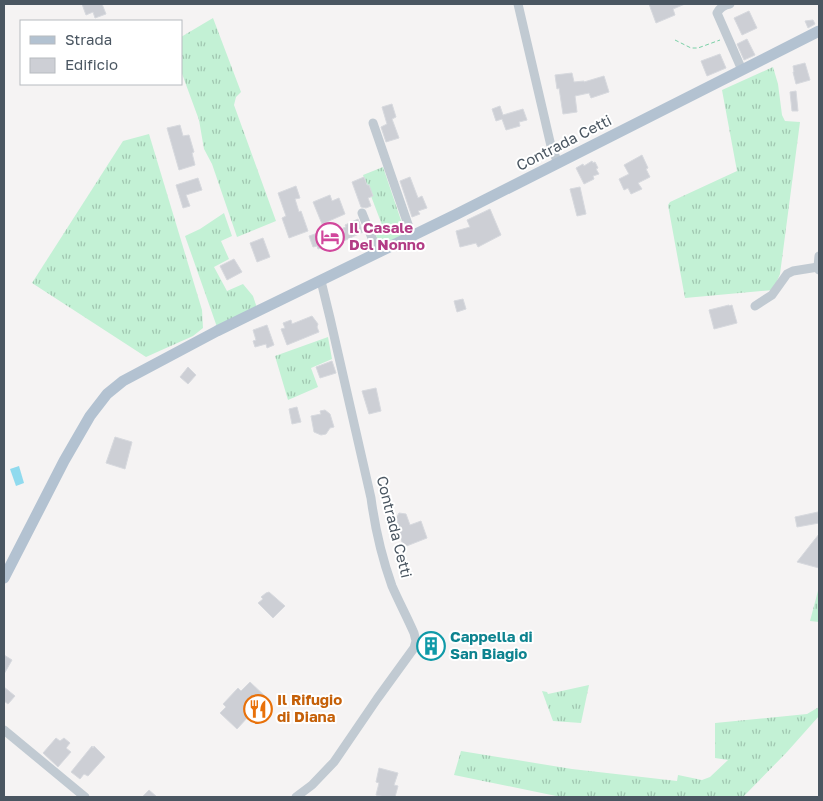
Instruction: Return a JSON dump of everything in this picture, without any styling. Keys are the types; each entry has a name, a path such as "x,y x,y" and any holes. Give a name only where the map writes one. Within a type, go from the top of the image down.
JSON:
{"main road":[{"name":"Contrada Cetti","path":"4,578 90,416 107,394 123,381 217,331 380,252 819,31"}],"street":[{"path":"518,4 551,146 558,163"},
{"path":"730,4 724,5 717,13 742,70"},
{"path":"373,122 412,236"},
{"path":"362,213 380,252"},
{"path":"755,306 772,295 787,274 793,271 819,267 819,256"},
{"name":"Contrada Cetti","path":"296,797 312,785 334,762 414,648 416,641 393,587 383,557 321,281"},
{"path":"4,730 85,797"}],"path":[{"path":"675,40 691,48 698,48 719,40 728,42 732,46"}],"green space":[{"path":"213,18 241,92 236,97 234,105 276,221 237,237 212,164 204,149 199,120 182,74 182,36"},
{"path":"773,67 778,84 782,115 785,121 800,122 780,274 773,290 685,298 668,205 670,202 737,171 722,90"},
{"path":"149,134 202,310 203,328 193,336 146,357 32,283 123,141"},
{"path":"383,167 406,235 381,248 374,230 382,225 363,175"},
{"path":"224,213 232,236 221,241 229,259 214,267 227,291 243,284 253,296 257,308 217,327 185,236 200,229"},
{"path":"328,337 332,359 311,368 318,387 288,400 275,356"},
{"path":"819,587 819,622 810,621"},
{"path":"589,685 581,723 553,721 542,691 548,694"},
{"path":"819,707 819,716 743,797 561,797 454,775 461,751 572,769 677,781 678,775 702,780 710,777 728,760 715,758 715,723 807,714"}],"water":[{"path":"19,466 24,483 16,486 10,469"}],"building":[{"path":"82,4 102,4 106,14 95,18 93,12 86,15"},
{"path":"649,4 685,4 673,9 675,15 656,23"},
{"path":"749,11 757,28 742,35 734,18"},
{"path":"813,20 815,24 808,28 805,21"},
{"path":"747,39 755,55 744,60 737,44"},
{"path":"720,54 726,68 707,76 701,61"},
{"path":"805,63 810,80 796,84 793,66"},
{"path":"572,73 574,82 584,82 604,76 609,92 591,98 589,93 575,96 577,112 563,114 555,75"},
{"path":"796,91 798,111 792,111 790,92"},
{"path":"392,104 396,117 392,119 399,138 386,142 381,127 387,124 382,107"},
{"path":"500,106 503,115 523,109 527,120 519,122 520,126 506,130 502,119 496,121 492,109"},
{"path":"180,125 183,136 189,135 194,152 192,153 195,165 179,170 167,128"},
{"path":"642,155 650,177 638,183 642,189 631,194 628,188 624,190 619,179 629,174 624,165"},
{"path":"592,161 593,163 595,162 599,174 593,176 594,179 584,184 576,168"},
{"path":"364,177 373,196 368,198 371,206 366,208 361,207 352,182"},
{"path":"410,177 418,198 422,196 427,208 418,211 420,214 412,217 400,181"},
{"path":"198,178 202,190 186,195 190,206 183,208 176,185"},
{"path":"296,186 300,198 295,199 308,231 289,238 282,218 286,216 278,193"},
{"path":"580,187 586,214 577,216 570,189"},
{"path":"330,195 332,201 339,198 345,214 322,224 313,202"},
{"path":"490,209 501,235 478,247 476,243 460,247 456,231 470,227 467,220"},
{"path":"358,219 363,232 318,249 317,246 313,247 309,236 330,229 333,238 345,232 343,228 346,227 345,225"},
{"path":"263,238 270,257 257,262 250,243"},
{"path":"234,259 242,272 227,280 220,266"},
{"path":"463,299 466,309 457,312 454,301"},
{"path":"732,305 737,323 714,329 709,310"},
{"path":"312,316 318,324 319,332 287,345 281,329 285,328 283,323 291,320 292,324"},
{"path":"267,325 274,345 267,348 266,344 255,347 253,341 256,340 253,330"},
{"path":"332,361 336,373 320,378 316,367"},
{"path":"188,367 196,375 188,384 180,377"},
{"path":"376,388 381,411 369,414 362,391"},
{"path":"297,407 301,422 292,424 289,409"},
{"path":"325,410 330,414 334,427 330,428 326,434 321,435 314,432 311,416 321,414 320,411"},
{"path":"115,437 132,442 125,469 106,463"},
{"path":"818,512 819,523 797,527 795,517"},
{"path":"399,513 406,514 410,525 421,521 427,538 404,547 396,527 399,526 396,518"},
{"path":"819,534 819,568 797,562"},
{"path":"269,592 285,606 273,618 258,603 263,599 261,597"},
{"name":"Cappella di San Biagio","path":"433,639 438,645 428,653 423,646"},
{"path":"4,655 12,660 4,674"},
{"path":"250,682 267,698 260,706 262,708 251,720 248,717 237,729 220,713 226,707 223,704 238,688 241,691"},
{"path":"4,687 15,696 8,704 4,701"},
{"path":"56,738 60,741 64,738 70,743 66,748 71,752 58,767 43,753"},
{"path":"92,746 105,757 88,776 84,774 80,779 71,772"},
{"path":"379,768 398,773 394,785 398,786 395,797 376,795 379,783 376,782"},
{"path":"149,790 157,797 142,797"}],"place":[{"name":"Il Casale Del Nonno","path":"330,237"},
{"name":"Cappella di San Biagio","path":"431,646"},
{"name":"Il Rifugio di Diana","path":"258,709"}]}
